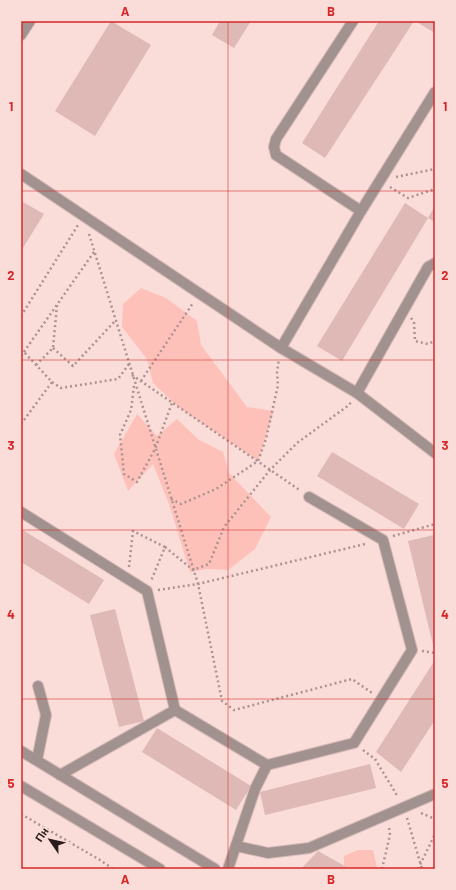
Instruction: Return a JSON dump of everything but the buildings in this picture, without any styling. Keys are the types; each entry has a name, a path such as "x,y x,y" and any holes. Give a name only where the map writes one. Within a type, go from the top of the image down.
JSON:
{"street":[{"path":"21,35 30,21"},
{"path":"352,21 276,139 274,147 276,155 361,211"},
{"path":"281,348 361,211 435,92"},
{"path":"21,174 281,348 357,393 435,453"},
{"path":"357,393 428,267 435,263"},
{"path":"21,512 147,591 175,710 267,766 354,743 412,650 383,540 310,497"},
{"path":"37,760 46,715 38,686"},
{"path":"60,775 175,710"},
{"path":"21,751 215,869"},
{"path":"228,869 255,789 267,766"},
{"path":"21,786 160,869"},
{"path":"236,846 268,853 309,848 435,794"}],"path":[{"path":"380,180 435,169"},
{"path":"380,180 408,198 435,189"},
{"path":"84,216 128,364 198,584 222,701 234,710 352,679 381,700"},
{"path":"21,316 84,216"},
{"path":"21,356 94,252"},
{"path":"141,381 200,293"},
{"path":"36,365 54,348 57,304"},
{"path":"403,310 414,322 415,342 428,344 435,341"},
{"path":"54,348 73,366 115,320"},
{"path":"171,498 181,504 216,489 258,461 266,439 278,385 277,372 281,348"},
{"path":"24,352 52,382 61,388 118,379 128,364"},
{"path":"132,375 310,497"},
{"path":"21,424 52,382"},
{"path":"135,384 132,410 120,435 124,474 136,482 155,449 172,402"},
{"path":"193,570 209,564 224,527 270,470 297,443 349,405 357,393"},
{"path":"405,533 435,524"},
{"path":"128,579 133,531 166,547 193,570"},
{"path":"147,591 198,584 383,540"},
{"path":"147,591 166,547"},
{"path":"21,814 113,869"},
{"path":"382,869 390,835 388,814"},
{"path":"418,869 435,834"}],"shaded area":[{"path":"141,288 166,298 197,321 201,345 247,407 274,411 258,461 178,407 153,383 147,359 122,327 123,304"},
{"path":"137,414 157,436 177,419 199,440 223,452 229,473 271,517 255,549 228,570 207,569 190,572 169,504 153,464 128,491 114,454"},
{"path":"358,850 373,850 377,867 375,869 344,869 344,856"}]}
